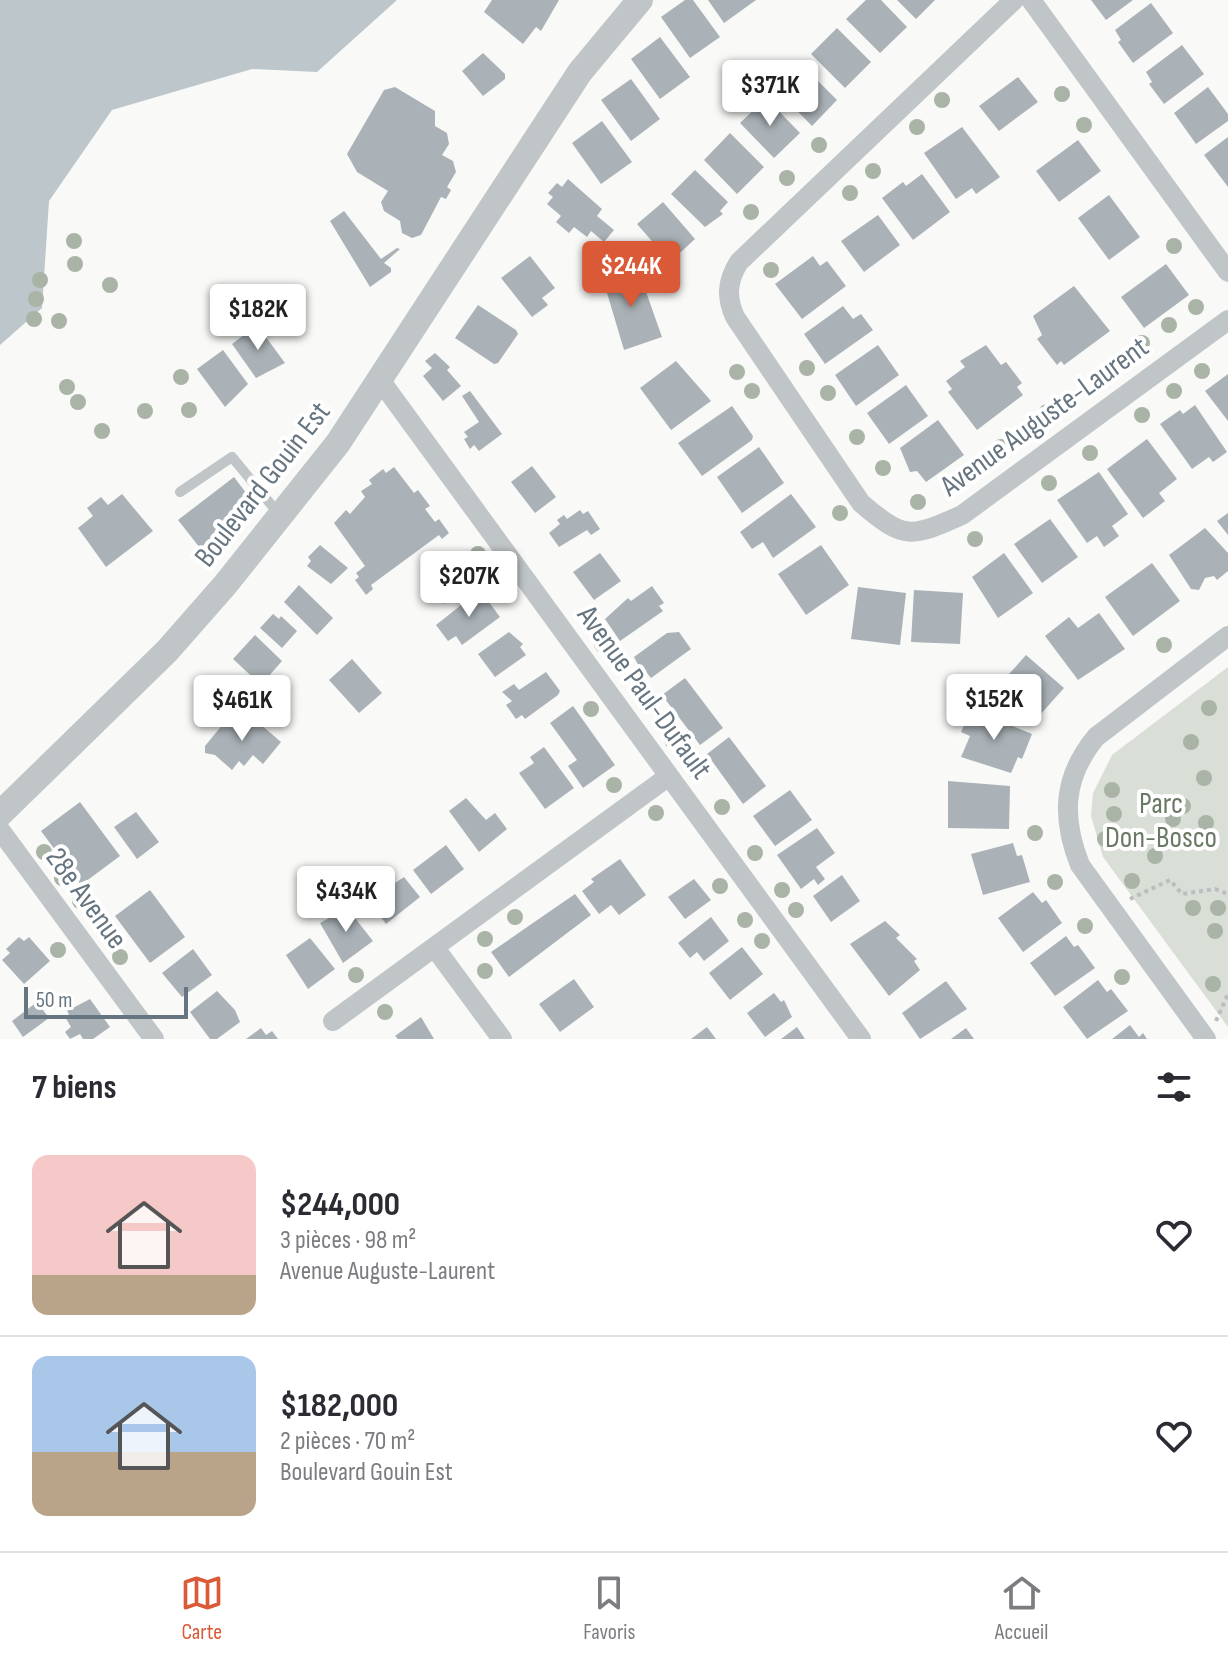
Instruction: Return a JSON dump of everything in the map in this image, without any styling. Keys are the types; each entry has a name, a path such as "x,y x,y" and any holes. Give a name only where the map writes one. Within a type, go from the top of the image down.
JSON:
{"street":[{"name":"Boulevard Gouin Est","path":"0,814 167,651 225,585 338,443 580,72 640,0"},
{"name":"Avenue Auguste-Laurent","path":"1014,0 739,262 728,288 728,303 735,317 861,503 885,523 908,534 962,515 1228,320"},
{"path":"1031,0 1228,272"},
{"name":"Avenue Paul-Dufault","path":"380,380 861,1039"},
{"path":"1210,1033 1110,908 1080,865 1069,837 1069,784 1080,757 1096,737 1228,636"},
{"path":"333,1021 669,776"},
{"name":"28e Avenue","path":"0,830 154,1039"},
{"path":"435,948 502,1039"}],"lane":[{"path":"180,492 232,457 279,515"}],"path":[{"path":"1110,908 1170,880 1182,894 1215,889 1228,894"},
{"path":"1210,1033 1228,994"}],"green space":[{"name":"Parc Don-Bosco","path":"1228,667 1228,1027 1103,857 1091,816 1093,793 1112,755"}],"shaded area":[{"path":"0,0 397,0 317,72 252,69 112,110 49,201 42,308 0,345"}],"building":[{"path":"492,0 559,0 541,31 536,27 523,44 484,12"},
{"path":"685,0 693,0 720,37 690,58 661,17"},
{"path":"708,0 756,0 724,23"},
{"path":"866,0 881,0 907,27 880,53 846,19"},
{"path":"897,0 935,0 916,19"},
{"path":"1091,0 1133,0 1106,20"},
{"path":"1151,3 1173,33 1133,63 1118,42 1121,40 1115,30"},
{"path":"837,28 871,62 845,88 811,54"},
{"path":"660,37 690,77 660,99 631,59"},
{"path":"1182,45 1204,74 1164,104 1149,84 1152,82 1146,72"},
{"path":"483,53 505,74 505,79 483,96 462,71"},
{"path":"801,64 837,100 812,126 776,89"},
{"path":"1018,77 1038,102 999,131 979,106"},
{"path":"631,79 660,119 631,141 601,100"},
{"path":"395,87 435,111 435,126 447,133 449,144 442,155 453,161 456,172 447,187 451,190 446,199 441,197 421,235 412,238 402,233 400,221 384,211 381,202 388,191 357,172 347,154 384,90"},
{"path":"1208,87 1228,114 1228,121 1196,144 1174,113"},
{"path":"766,98 800,133 774,158 740,123"},
{"path":"602,121 632,162 601,184 572,143"},
{"path":"962,127 1000,177 976,194 972,188 956,199 924,153"},
{"path":"730,133 764,167 737,194 704,160"},
{"path":"1228,137 1228,187 1204,155"},
{"path":"1078,140 1101,171 1059,202 1036,171"},
{"path":"695,170 728,202 720,211 723,214 705,227 671,194"},
{"path":"922,174 950,212 913,240 882,198 903,182 906,186"},
{"path":"568,179 602,209 597,216 614,230 604,242 591,231 587,237 574,227 569,233 556,222 561,216 547,204 553,197 548,193 557,183 562,187"},
{"path":"1109,195 1140,237 1109,260 1078,218"},
{"path":"663,202 695,239 670,262 637,224"},
{"path":"344,211 381,259 400,249 384,263 391,268 391,272 370,287 330,221"},
{"path":"878,215 900,245 864,272 841,241"},
{"path":"530,256 555,288 542,298 548,305 532,317 501,278"},
{"path":"813,256 820,266 827,261 846,286 802,319 775,284"},
{"path":"1166,264 1189,295 1144,328 1121,297"},
{"path":"632,266 641,291 645,289 662,337 624,350 602,276"},
{"path":"1074,286 1110,331 1064,365 1061,361 1057,365 1037,339 1042,335 1033,316"},
{"path":"478,305 518,334 498,363 494,364 455,338"},
{"path":"843,306 853,319 861,314 873,330 825,364 804,334"},
{"path":"257,325 285,363 256,378 232,344"},
{"path":"878,345 899,375 856,406 835,375"},
{"path":"986,345 1001,365 1006,362 1022,383 1017,387 1023,395 977,430 948,392 952,389 946,381 965,367 960,361"},
{"path":"223,350 248,384 225,407 197,369"},
{"path":"435,353 450,367 447,370 461,386 443,401 423,376 432,368 425,361"},
{"path":"676,361 711,401 671,430 640,388"},
{"path":"1228,374 1228,421 1205,391"},
{"path":"906,385 928,416 889,444 867,413"},
{"path":"470,391 502,434 479,451 474,445 470,449 464,439 468,437 464,432 479,422 462,396"},
{"path":"1195,405 1227,452 1213,462 1209,457 1192,469 1160,424 1180,410 1183,414"},
{"path":"732,406 753,436 752,440 702,476 678,443"},
{"path":"938,420 964,455 926,482 917,471 910,472 900,448"},
{"path":"1147,439 1177,479 1159,493 1165,501 1143,518 1107,469"},
{"path":"759,447 784,483 742,513 717,477"},
{"path":"532,466 556,497 535,513 511,482"},
{"path":"394,467 414,493 418,490 430,506 425,509 435,522 439,519 449,533 442,539 439,535 371,585 373,589 366,595 355,580 359,577 356,573 365,566 334,523 346,510 350,514 365,497 361,491 372,484 369,480 383,469 386,473"},
{"path":"1099,472 1128,514 1112,526 1119,536 1104,547 1097,536 1087,543 1057,500"},
{"path":"234,477 256,506 200,548 178,520"},
{"path":"122,494 153,531 106,567 78,528 93,516 87,508 101,497 108,505"},
{"path":"791,494 816,527 773,558 763,542 752,549 740,532"},
{"path":"580,510 583,514 588,511 600,529 591,535 587,530 559,547 549,533 560,524 557,520 564,515 567,519"},
{"path":"1228,513 1228,535 1217,521"},
{"path":"1050,519 1078,557 1042,583 1014,544"},
{"path":"1205,528 1228,553 1228,571 1217,580 1214,576 1205,578 1199,590 1191,589 1169,555"},
{"path":"320,545 348,568 331,584 307,566 311,561 308,557"},
{"path":"821,545 849,585 806,615 778,574"},
{"path":"457,551 478,580 444,604 423,576"},
{"path":"600,553 621,581 594,600 573,572"},
{"path":"1004,553 1033,593 998,618 972,577"},
{"path":"1152,563 1180,601 1133,636 1105,597"},
{"path":"299,585 333,618 317,635 284,602"},
{"path":"652,586 664,603 659,606 663,611 620,641 605,619 628,598 631,601"},
{"path":"858,587 906,593 900,645 851,639"},
{"path":"480,590 500,617 462,645 456,636 448,641 436,625"},
{"path":"914,590 963,593 960,644 911,642"},
{"path":"1099,613 1125,649 1078,680 1045,636 1069,617 1078,628"},
{"path":"273,614 279,619 281,616 297,631 282,648 260,628"},
{"path":"509,632 523,644 520,647 526,655 495,677 478,654"},
{"path":"679,632 691,649 651,678 646,672 643,674 634,657 667,633"},
{"path":"255,635 282,661 261,685 233,659"},
{"path":"1026,655 1064,688 1039,716 1001,683"},
{"path":"352,659 382,693 359,713 329,680"},
{"path":"546,672 560,691 558,695 525,719 522,715 516,719 506,705 512,701 502,692 514,684 519,690"},
{"path":"685,678 723,728 700,745 662,695"},
{"path":"573,706 615,765 583,788 568,766 577,760 550,723"},
{"path":"971,709 1032,734 1022,759 1018,757 1011,773 961,757 970,736 961,732"},
{"path":"252,717 281,742 263,764 253,755 244,766 239,761 232,770 215,755 205,753 205,746 228,718 234,718 244,727"},
{"path":"729,737 766,786 743,804 707,754"},
{"path":"544,747 574,788 545,809 519,773 534,763 530,757"},
{"path":"948,781 1010,786 1009,829 948,828"},
{"path":"790,790 812,820 775,846 753,816"},
{"path":"466,798 486,820 495,813 507,829 479,852 449,811"},
{"path":"80,802 120,856 81,885 41,831"},
{"path":"136,812 159,842 137,859 114,827"},
{"path":"817,828 835,853 816,867 825,879 818,885 814,879 801,889 777,855"},
{"path":"1013,843 1017,856 1022,855 1030,882 983,895 971,854"},
{"path":"446,845 464,869 431,894 413,870"},
{"path":"620,859 646,895 619,915 611,905 599,914 582,891 594,882 591,879"},
{"path":"385,870 395,883 404,877 420,897 386,924 373,906 368,909 356,893"},
{"path":"842,875 860,901 831,922 813,896"},
{"path":"694,879 711,900 685,919 668,897"},
{"path":"150,890 185,937 150,963 115,916"},
{"path":"1033,892 1042,903 1046,900 1062,923 1023,952 998,918"},
{"path":"575,894 591,915 509,977 491,952"},
{"path":"347,908 373,941 343,963 320,923"},
{"path":"711,917 729,941 704,961 697,952 690,958 678,943"},
{"path":"885,921 900,935 896,938 917,959 914,961 920,970 889,996 850,944"},
{"path":"1066,936 1074,947 1078,945 1095,968 1055,996 1030,963"},
{"path":"19,937 24,941 29,937 50,961 24,984 2,960 10,953 6,949"},
{"path":"310,938 335,969 308,989 286,955"},
{"path":"742,947 763,974 730,1000 709,973"},
{"path":"193,949 212,975 182,997 162,973"},
{"path":"574,979 594,1007 560,1032 539,1004"},
{"path":"1098,980 1107,992 1111,989 1128,1011 1087,1039 1063,1007"},
{"path":"946,981 967,1009 920,1039 902,1013"},
{"path":"217,991 235,1010 240,1022 217,1039 210,1039 190,1012"},
{"path":"774,993 781,1002 784,1000 792,1017 765,1037 747,1013"},
{"path":"90,999 110,1027 93,1039 83,1039 80,1034 70,1039 65,1032 71,1027 65,1017 69,1014 67,1011"},
{"path":"37,1002 49,1018 23,1037 12,1021"},
{"path":"421,1017 434,1039 398,1039 395,1036"},
{"path":"1130,1025 1139,1037 1143,1033 1147,1039 1112,1039"},
{"path":"707,1027 716,1039 691,1039"},
{"path":"797,1027 805,1039 781,1039"},
{"path":"261,1028 266,1035 272,1031 278,1039 246,1039"},
{"path":"966,1028 974,1039 951,1039"}]}
